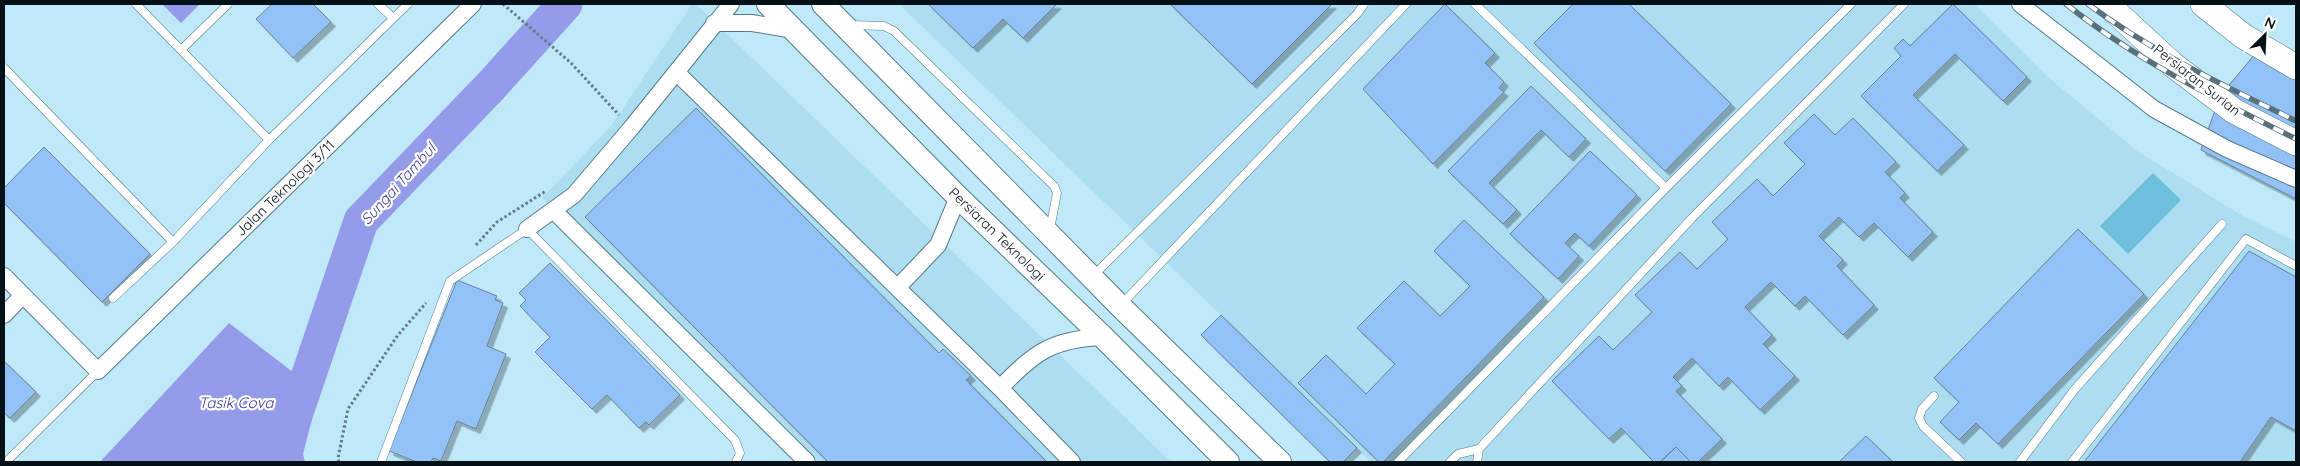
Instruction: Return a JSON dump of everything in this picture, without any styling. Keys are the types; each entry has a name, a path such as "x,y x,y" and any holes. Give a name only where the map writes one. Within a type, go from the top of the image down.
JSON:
{"main road":[{"name":"Persiaran Surian","path":"2107,4 2173,66 2234,111 2296,144"},
{"path":"2203,4 2243,36 2296,67"}],"street":[{"name":"Jalan Teknologi 3/11","path":"98,372 473,4"},
{"path":"527,229 574,195 632,127 731,4"},
{"name":"Persiaran Teknologi","path":"768,4 958,197 1103,336 1228,462"},
{"path":"2020,4 2154,109 2227,149 2296,180"},
{"path":"832,11 1091,278 1280,462"},
{"path":"714,23 752,23 794,30"},
{"path":"676,72 898,287 1072,462"},
{"path":"898,287 938,244 958,197"},
{"path":"553,210 807,462"},
{"path":"4,276 98,372"},
{"path":"4,315 23,295"},
{"path":"1000,388 1019,368 1042,350 1064,341 1103,336"}],"lane":[{"path":"136,4 270,140"},
{"path":"182,49 228,4"},
{"path":"378,4 393,18"},
{"path":"113,298 173,242 270,140 408,4"},
{"path":"1091,278 1357,14 1364,4"},
{"path":"1120,306 1406,4"},
{"path":"1476,4 1666,188"},
{"path":"1398,462 1666,188 1851,4"},
{"path":"1450,462 1458,454 1479,449 1692,218 1904,4"},
{"path":"832,11 884,26 894,31 1054,186 1057,193 1049,235"},
{"path":"4,68 173,242"},
{"path":"2020,462 2075,389 2222,224"},
{"path":"381,462 450,281 527,229 735,440 740,453 736,462"},
{"path":"2072,462 2246,239 2296,266"},
{"path":"6,462 98,372"},
{"path":"1934,396 1922,409 1919,418 1923,426 1961,462"},
{"path":"1477,462 1479,449"}],"path":[{"path":"503,4 571,63 632,127"}],"shaded area":[{"path":"692,4 696,4 1171,462 801,462 542,198 612,125"},
{"path":"899,4 1974,4 2048,77 2137,151 2243,216 2296,242 2296,462 1371,462 1357,449 1343,462 1330,462 1201,335 1221,315"},
{"path":"2153,173 2181,200 2128,254 2100,226"}],"water":[{"path":"162,4 200,4 181,23"},
{"name":"Tasik Cova","path":"229,323 319,392 303,454 305,462 100,462"}],"building":[{"path":"272,4 313,4 331,22 293,58 256,19"},
{"path":"928,4 1057,4 1023,38 1003,19 973,48"},
{"path":"1170,4 1332,4 1252,84"},
{"path":"1445,4 1495,53 1485,63 1504,82 1499,88 1504,92 1433,164 1363,89"},
{"path":"1573,4 1629,4 1731,104 1665,171 1534,43"},
{"path":"1953,4 2027,77 2003,101 1955,54 1913,95 1964,145 1937,171 1861,96 1901,56 1894,48 1903,39 1910,46"},
{"path":"2255,54 2296,75 2296,199 2201,150 2220,96"},
{"path":"1531,86 1586,139 1569,157 1541,130 1489,183 1517,210 1503,224 1448,171"},
{"path":"696,108 939,353 943,349 971,376 966,380 1047,462 828,462 585,217"},
{"path":"1814,114 1835,135 1853,118 1896,162 1885,172 1905,193 1900,198 1933,232 1908,257 1874,223 1859,237 1839,217 1819,236 1843,260 1837,266 1874,305 1843,335 1805,296 1795,306 1771,282 1745,307 1772,335 1763,344 1795,376 1760,410 1728,377 1719,386 1692,358 1673,377 1682,386 1676,391 1722,439 1698,462 1691,462 1676,447 1660,462 1654,462 1621,428 1609,439 1552,381 1599,336 1613,350 1652,312 1635,295 1680,252 1697,269 1728,239 1712,222 1757,179 1773,196 1805,164 1784,143"},
{"path":"44,147 150,254 102,302 4,203 4,188"},
{"path":"1590,151 1637,195 1589,246 1575,233 1565,243 1579,256 1558,279 1510,234"},
{"path":"1464,220 1544,297 1383,462 1379,462 1298,383 1326,355 1366,394 1395,364 1357,328 1404,281 1440,316 1470,286 1434,251"},
{"path":"2078,229 2144,294 1998,444 1976,423 1959,440 1940,422 1959,402 1934,378"},
{"path":"2249,251 2296,277 2296,431 2271,417 2240,462 2084,462"},
{"path":"550,263 680,395 649,425 646,422 639,428 607,395 592,409 535,352 550,337 520,306 526,300 519,293"},
{"path":"457,280 497,296 495,300 503,303 487,346 506,354 476,429 457,421 441,461 433,458 431,462 417,462 389,451"},
{"path":"1221,315 1357,448 1343,462 1330,462 1201,335"},
{"path":"4,361 36,392 10,418 4,413"},
{"path":"1866,436 1893,462 1839,462"},
{"path":"1676,447 1691,462 1660,462"}],"waterway":[{"name":"Sungai Tambul","path":"281,462 286,442 361,221 491,86 565,4"}],"railway":[{"path":"2066,4 2148,61 2177,78 2296,139"},
{"path":"2088,4 2163,53 2296,121"}]}
